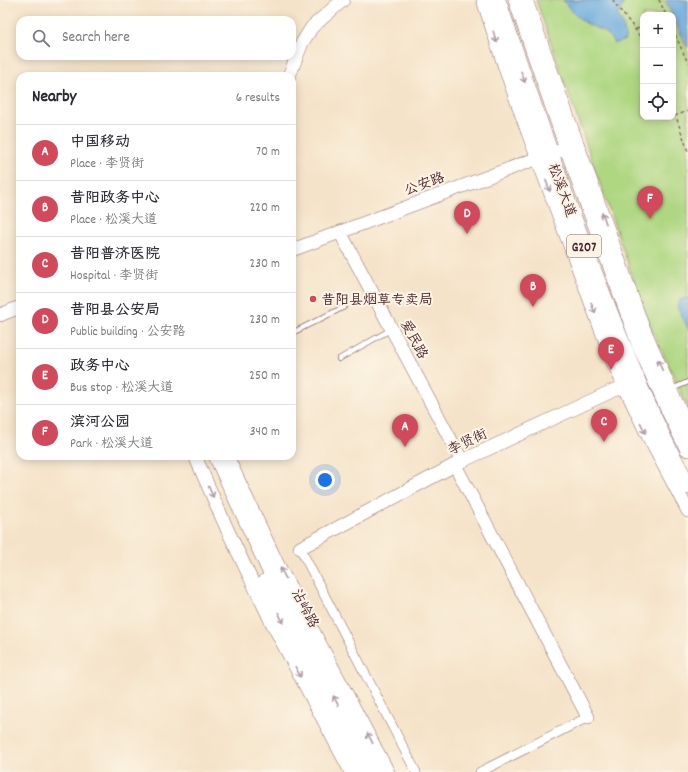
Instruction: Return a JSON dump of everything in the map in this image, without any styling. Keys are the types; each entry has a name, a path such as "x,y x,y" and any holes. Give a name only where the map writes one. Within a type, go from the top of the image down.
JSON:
{"highway":[{"name":"松溪大道","path":"497,0 544,156 594,274 630,384 688,486"},
{"name":"松溪大道","path":"517,0 568,148 641,346 688,448"}],"street":[{"path":"296,58 302,43 312,27 343,0"},
{"path":"483,0 505,68 544,156"},
{"path":"526,0 641,322 688,426"},
{"path":"291,72 295,60"},
{"name":"公安路","path":"296,248 568,148"},
{"name":"爱民路","path":"340,232 392,329 458,463 588,717"},
{"path":"0,316 16,309"},
{"name":"李贤街","path":"300,548 458,463 612,391 654,375"},
{"path":"630,384 661,462 688,511"},
{"path":"197,460 227,529 272,621 351,772"},
{"name":"沾岭路","path":"208,460 233,510 280,616 364,772"},
{"name":"沾岭路","path":"217,460 270,574 375,772"},
{"path":"229,460 278,563 388,772"},
{"path":"300,548 416,772"},
{"path":"480,772 588,717"}],"lane":[{"path":"296,331 344,307"},
{"path":"339,359 392,329"},
{"path":"670,389 688,382"}],"path":[{"path":"613,0 620,11 636,29 640,36"},
{"path":"659,0 665,12"},
{"path":"636,29 640,28"},
{"path":"676,37 688,63"},
{"path":"676,116 688,111"},
{"path":"676,119 688,151"}],"green space":[{"path":"536,0 664,0 670,12 640,12 640,120 676,120 676,26 688,52 688,407 648,321"}],"water":[{"path":"563,0 624,0 618,15 625,33 625,40 614,44 605,32 583,21"},
{"path":"666,0 688,0 688,48 676,22 676,12 672,12"},
{"path":"688,297 688,328 677,307 680,300"}],"place":[{"name":"滨河公园","path":"650,219"},
{"name":"昔阳县公安局","path":"467,234"},
{"name":"昔阳县烟草专卖局","path":"313,299"},
{"name":"昔阳政务中心","path":"533,307"},
{"name":"政务中心","path":"611,370"},
{"name":"昔阳普济医院","path":"604,442"},
{"name":"中国移动","path":"405,447"}]}
